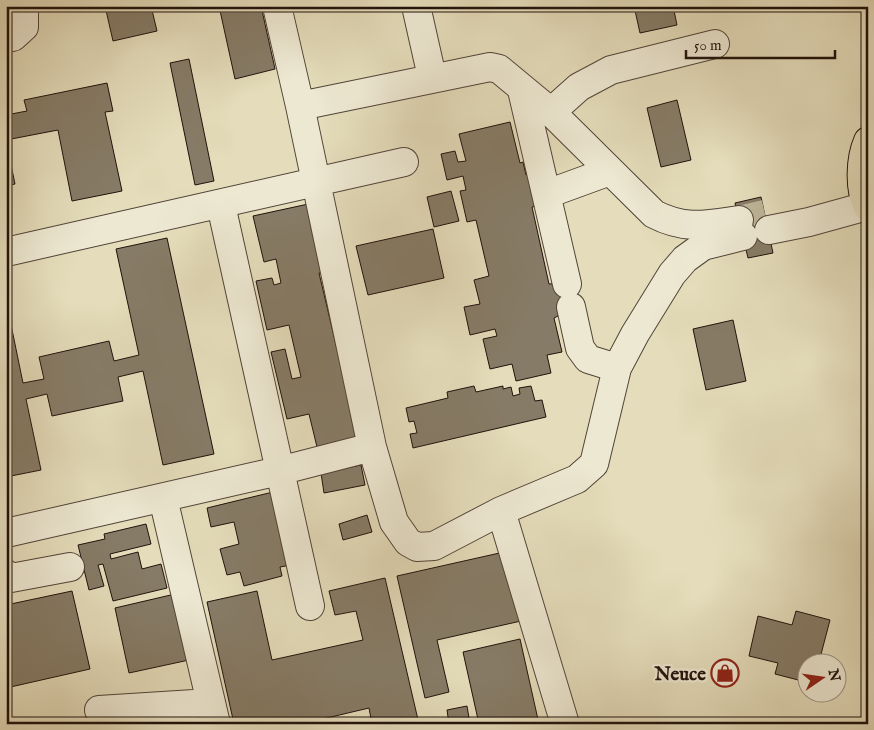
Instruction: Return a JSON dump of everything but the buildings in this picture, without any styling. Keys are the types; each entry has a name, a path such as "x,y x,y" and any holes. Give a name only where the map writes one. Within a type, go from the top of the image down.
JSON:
{"main road":[{"path":"866,202 865,148 868,141"}],"lane":[{"path":"6,38 13,37 24,27 24,6"},
{"path":"277,6 317,183 372,446 394,522 408,542 417,547 434,546 501,511 577,479 594,464 617,368 634,334 672,274 685,259 703,246 754,225"},
{"path":"416,6 432,77"},
{"path":"551,112 579,87 611,70 715,44"},
{"path":"300,106 432,77 490,67 499,69 522,90 551,112 654,214 671,223 699,226 754,225 866,202"},
{"path":"522,90 547,194 580,348 588,360 617,368"},
{"path":"6,252 221,205 404,162"},
{"path":"547,194 610,171"},
{"path":"221,205 310,606"},
{"path":"7,532 279,471 372,446"},
{"path":"99,710 213,714 163,498"},
{"path":"501,511 565,724"},
{"path":"6,574 10,578 20,577 70,567"}],"tunnel":[{"path":"739,220 765,214"}],"place":[{"name":"Neuce","path":"725,673"}]}
